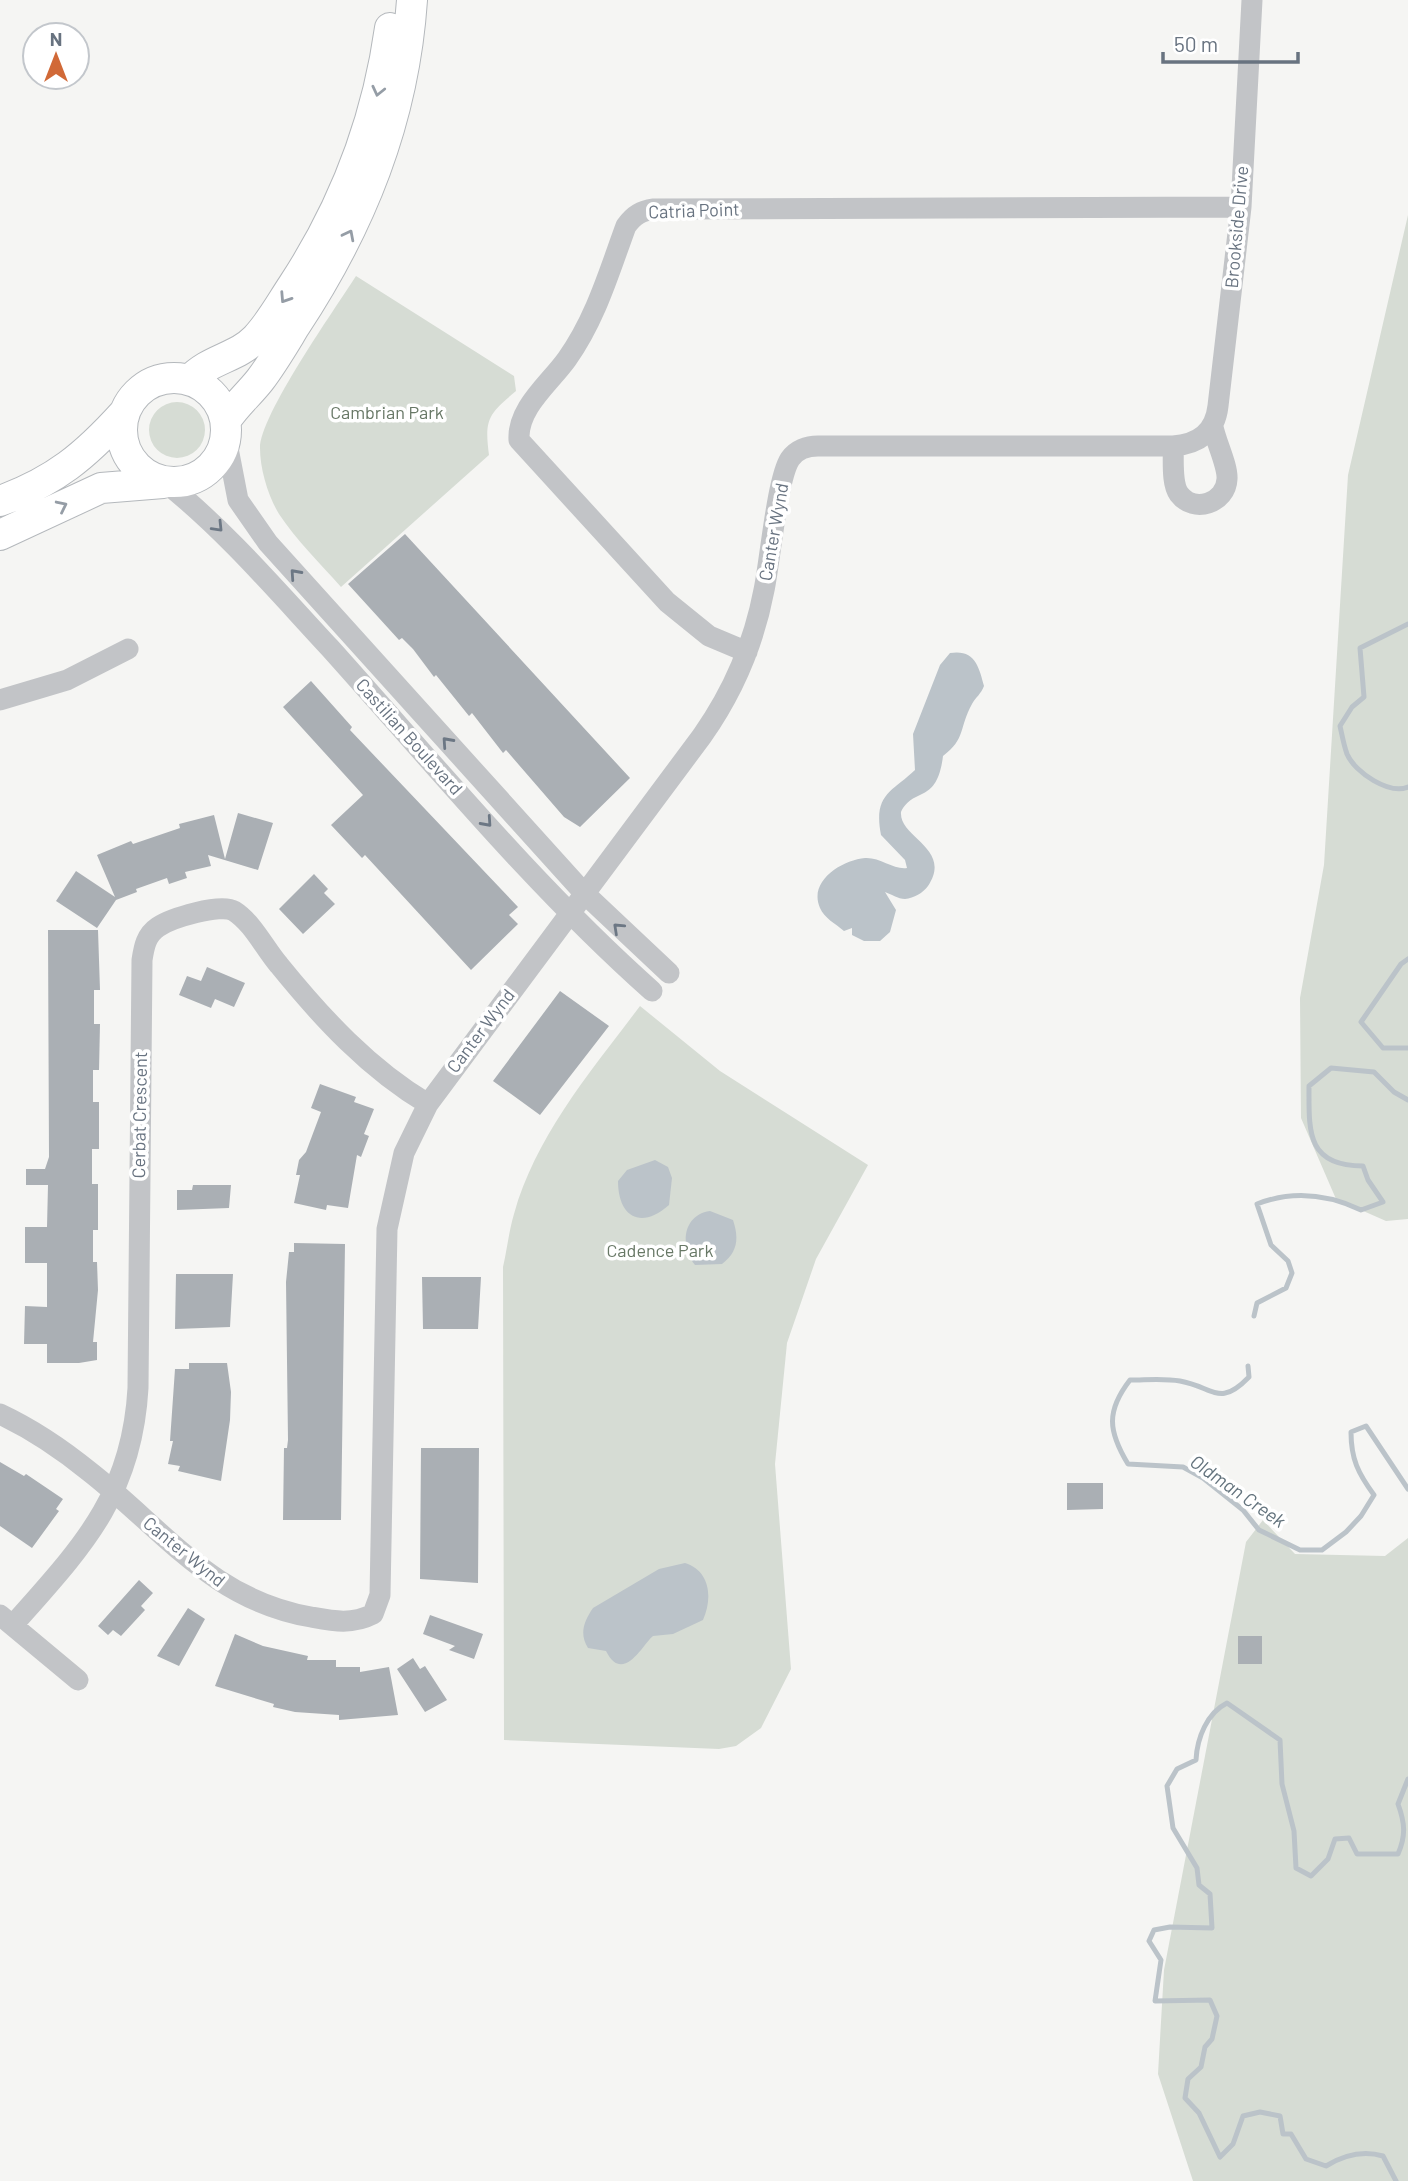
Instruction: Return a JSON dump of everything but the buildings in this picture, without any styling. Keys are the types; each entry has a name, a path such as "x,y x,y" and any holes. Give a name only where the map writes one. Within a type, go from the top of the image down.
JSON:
{"street":[{"path":"190,380 203,366 238,353 269,323 336,211 355,167 377,98 393,0"},
{"path":"0,535 101,488 182,482 206,471 222,451 226,429 316,295 371,187 391,131 403,80 412,0"},
{"name":"Brookside Drive","path":"1213,427 1217,413 1241,207 1252,0"},
{"name":"Catria Point","path":"747,652 709,636 667,602 519,440 520,423 526,411 568,358 593,314 626,226 633,217 654,209 1241,207"},
{"path":"0,501 38,487 69,468 124,413 136,393 156,380 190,380 214,395 226,429"},
{"path":"124,413 121,426 125,450 140,470 164,483"},
{"path":"1213,427 1227,480 1225,491 1212,502 1190,503 1180,496 1175,484 1183,444 1213,427"},
{"name":"Castilian Boulevard","path":"226,429 238,500 257,530 584,893 669,973"},
{"name":"Canter Wynd","path":"0,1414 66,1454 205,1572 241,1595 297,1615 339,1622 362,1620 377,1609 380,1595 387,1228 400,1165 428,1104 717,714 747,652 764,591 785,469 795,453 818,446 1183,444"},
{"name":"Castilian Boulevard","path":"164,483 208,517 570,915 652,991"},
{"path":"0,700 67,680 128,649"},
{"name":"Cerbat Crescent","path":"7,1620 88,1538 113,1493 129,1444 137,1407 142,960 147,938 158,927 209,910 220,908 236,912 288,976 369,1063 428,1104"},
{"path":"7,1620 78,1680"}],"green space":[{"path":"1408,215 1408,1219 1386,1221 1336,1199 1301,1118 1300,998 1324,865 1348,475"},
{"name":"Cambrian Park","path":"356,276 514,376 516,391 490,418 487,433 489,455 341,587 279,514 265,482 260,448 263,432 285,388"},
{"path":"171,402 183,402 193,406 201,414 205,430 201,446 193,454 183,458 171,458 161,454 153,446 149,436 149,424 153,414 161,406"},
{"name":"Cadence Park","path":"640,1006 720,1071 868,1165 816,1259 787,1343 775,1464 791,1669 761,1728 736,1746 719,1749 504,1740 503,1267 514,1214 536,1157 567,1104"},
{"path":"1263,1520 1295,1554 1385,1556 1408,1538 1408,2181 1193,2181 1158,2074 1164,1970 1246,1542"}],"shaded area":[{"path":"958,652 970,657 978,666 984,686 968,712 959,738 943,756 936,782 925,793 906,804 901,812 908,829 930,853 934,862 934,873 926,889 915,896 902,899 885,892 896,910 890,932 880,941 864,941 852,935 852,928 844,931 824,915 818,898 819,889 829,874 856,860 871,858 907,868 905,860 881,835 880,811 886,795 915,770 913,734 940,665 950,653"},
{"path":"655,1160 668,1167 672,1178 669,1205 649,1217 633,1216 622,1203 618,1181 627,1170"},
{"path":"710,1211 733,1220 736,1244 731,1255 722,1264 695,1265 687,1250 686,1233 694,1219"},
{"path":"685,1563 700,1572 707,1586 708,1603 703,1620 673,1634 653,1636 626,1663 619,1664 612,1660 606,1651 588,1648 584,1628 593,1608 659,1569"}],"waterway":[{"name":"Oldman Creek","path":"1408,624 1360,648 1364,697 1352,707 1340,726 1347,754 1357,768 1383,785 1401,789 1408,787"},
{"name":"Oldman Creek","path":"1408,959 1401,964 1361,1022 1383,1048 1408,1048"},
{"name":"Oldman Creek","path":"1254,1316 1257,1303 1286,1288 1292,1273 1288,1261 1271,1245 1257,1204 1284,1197 1310,1196 1335,1200 1361,1210 1383,1202 1368,1180 1363,1166 1331,1160 1321,1153 1311,1131 1309,1086 1331,1068 1374,1072 1394,1092 1408,1100"},
{"name":"Oldman Creek","path":"1248,1366 1249,1377 1230,1392 1223,1393 1174,1380 1130,1380 1117,1402 1112,1421 1116,1441 1128,1464 1183,1467 1203,1478 1243,1510 1259,1530 1300,1550 1322,1550 1346,1532 1361,1516 1374,1495 1356,1465 1351,1432 1366,1426 1408,1489"},
{"name":"Oldman Creek","path":"1396,2181 1383,2156 1368,2153 1353,2155 1326,2166 1306,2159 1291,2134 1283,2134 1280,2116 1260,2112 1243,2116 1233,2144 1220,2157 1199,2113 1185,2098 1188,2079 1201,2067 1205,2047 1212,2039 1217,2016 1210,2000 1155,2001 1161,1960 1149,1941 1154,1930 1170,1927 1212,1928 1210,1894 1199,1885 1197,1868 1173,1828 1167,1786 1177,1769 1196,1760 1204,1727 1220,1707 1227,1703 1280,1740 1282,1784 1294,1831 1296,1868 1311,1876 1328,1859 1335,1839 1349,1838 1357,1854 1398,1854 1404,1829 1398,1804 1408,1779"}]}
